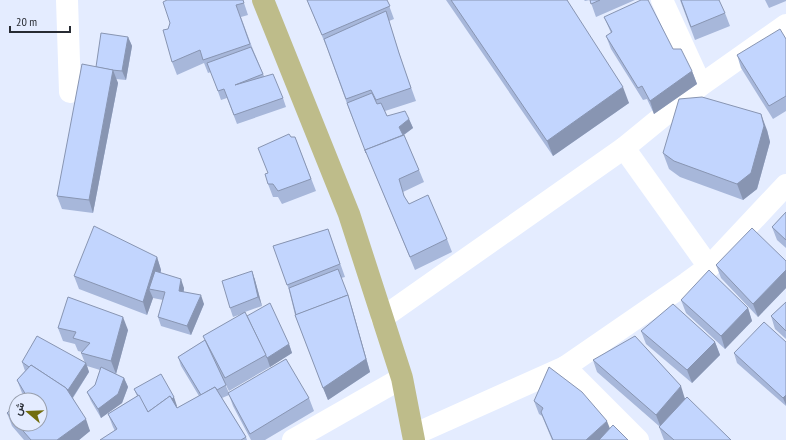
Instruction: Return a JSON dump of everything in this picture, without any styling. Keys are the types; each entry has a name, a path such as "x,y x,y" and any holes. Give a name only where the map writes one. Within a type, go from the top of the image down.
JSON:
{"main road":[{"path":"263,0 349,214 402,378 413,437"}],"street":[{"path":"67,0 70,92"},
{"path":"662,0 701,85"},
{"path":"382,318 624,148 701,85 786,25"},
{"path":"624,148 709,266"},
{"path":"413,437 565,367 681,288 709,266 786,185"},
{"path":"565,367 638,440"},
{"path":"293,440 402,378"}],"building":[{"path":"167,0 243,0 244,3 236,5 250,44 203,60 200,50 172,62 163,30 168,29 170,23 163,2"},
{"path":"307,0 387,0 390,6 322,35"},
{"path":"451,0 567,0 623,87 547,141"},
{"path":"590,0 600,0 591,4"},
{"path":"641,0 648,0 673,49 681,49 692,71 650,101 642,86 638,88 606,36 612,32 604,17"},
{"path":"681,0 719,0 725,13 691,27"},
{"path":"386,11 411,88 376,100 371,90 346,99 324,39"},
{"path":"780,29 786,39 786,96 769,106 737,55"},
{"path":"101,33 128,37 122,71 96,67"},
{"path":"251,47 263,74 235,85 273,74 283,98 234,115 224,89 218,91 207,63"},
{"path":"82,64 113,70 89,200 57,196"},
{"path":"372,93 377,104 381,103 387,116 405,111 409,119 399,127 403,135 365,150 366,153 347,103"},
{"path":"702,97 761,114 764,126 751,173 737,184 674,161 663,153 679,99"},
{"path":"289,134 291,137 295,137 311,179 278,191 273,184 268,184 265,174 268,173 258,148"},
{"path":"404,135 419,170 399,179 404,196 409,204 428,195 447,239 410,257 365,150"},
{"path":"786,212 786,240 772,227"},
{"path":"94,226 157,257 143,302 74,276"},
{"path":"752,228 786,261 786,270 753,304 716,265"},
{"path":"328,229 340,264 287,285 273,246"},
{"path":"338,269 348,295 296,315 289,288"},
{"path":"709,270 748,308 721,336 681,300"},
{"path":"155,271 181,279 179,291 201,295 187,326 158,317 165,292 149,289"},
{"path":"252,271 258,297 230,308 222,281"},
{"path":"348,295 366,359 323,388 295,315"},
{"path":"68,297 123,317 111,361 81,353 90,343 73,338 76,332 58,328"},
{"path":"786,302 786,331 771,316"},
{"path":"270,303 289,344 267,358 247,316"},
{"path":"673,304 715,342 687,370 641,331"},
{"path":"245,312 266,355 225,378 203,336"},
{"path":"764,322 786,342 786,395 783,398 734,353"},
{"path":"37,336 86,363 68,390 31,365 29,367 22,362"},
{"path":"635,336 681,386 656,415 593,360"},
{"path":"205,340 226,385 217,390 215,387 201,395 178,357"},
{"path":"286,359 309,398 250,434 228,393"},
{"path":"31,365 66,388 86,419 57,440 31,440 24,432 48,432 48,392 24,392 17,380"},
{"path":"101,367 124,378 118,394 98,409 87,392 95,385"},
{"path":"549,367 582,392 607,421 586,440 553,440 541,412 543,408 534,401"},
{"path":"161,374 174,397 172,399 170,396 148,412 134,389"},
{"path":"215,387 246,437 241,440 100,440 117,429 108,414 139,395 148,412 170,396 177,408"},
{"path":"687,397 731,440 674,440 659,427"},
{"path":"613,425 628,440 599,440"}]}
